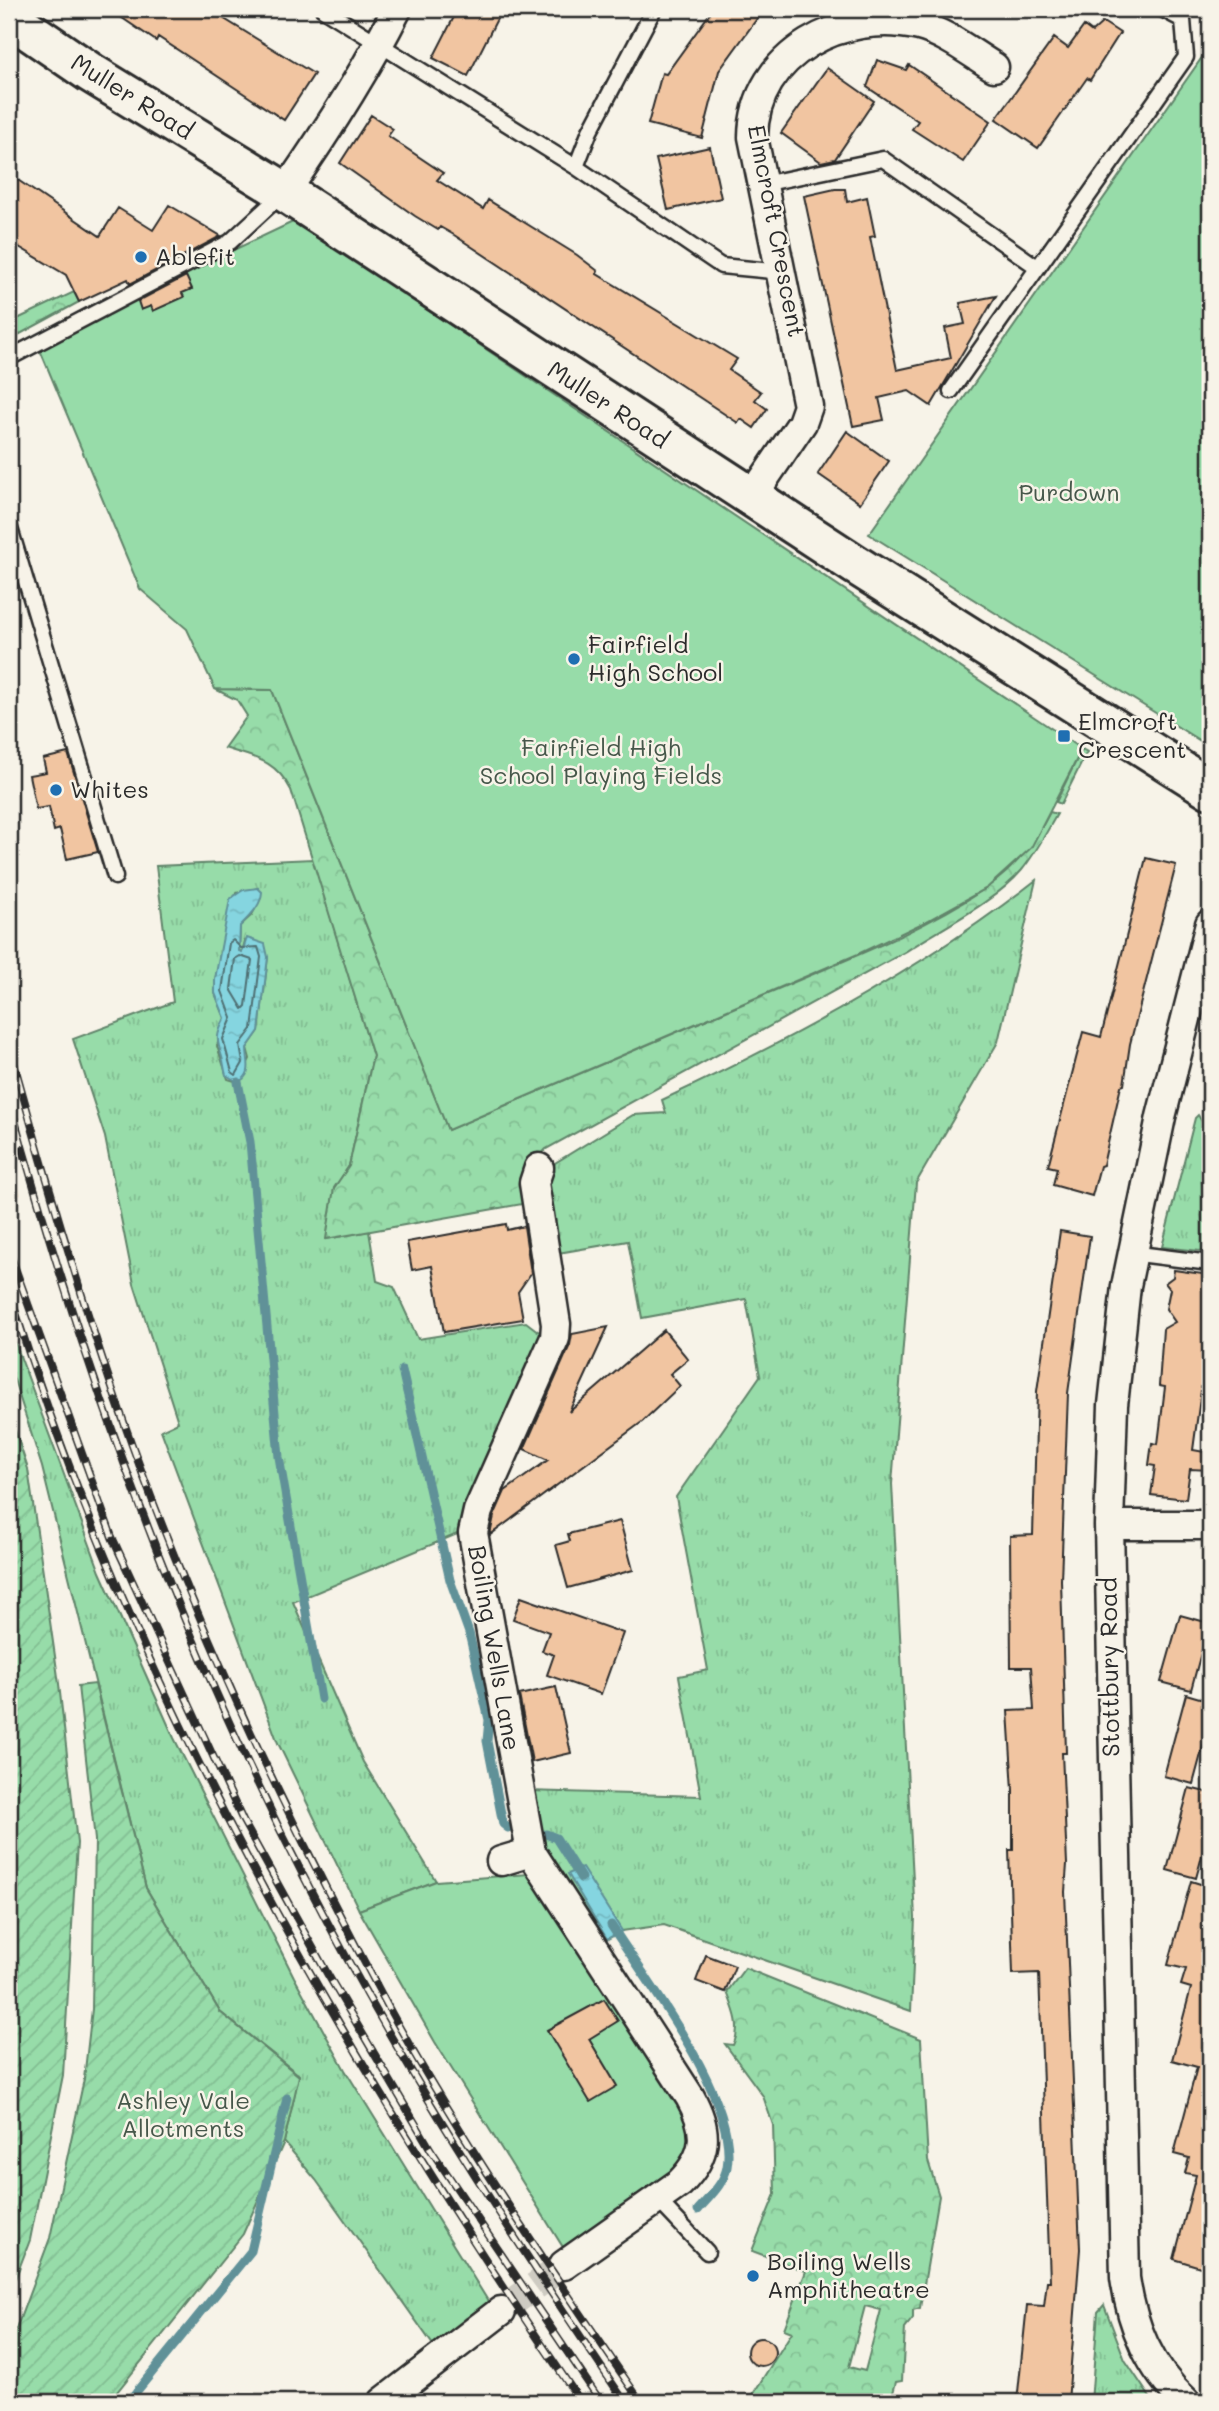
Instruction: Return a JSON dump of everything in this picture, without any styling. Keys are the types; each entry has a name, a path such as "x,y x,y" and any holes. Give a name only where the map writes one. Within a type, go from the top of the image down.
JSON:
{"main road":[{"name":"Muller Road","path":"9,17 91,73 285,192 751,498 1210,789"}],"street":[{"path":"285,192 379,46 397,9"},
{"name":"Elmcroft Crescent","path":"751,498 802,423 808,406 753,136 753,116 769,78 805,44 829,32 854,25 901,23 940,34 994,67"},
{"name":"Stottbury Road","path":"1186,2402 1162,2377 1141,2339 1125,2278 1109,1655 1109,1525 1113,1405 1131,1253 1210,924"},
{"name":"Boiling Wells Lane","path":"539,1168 534,1183 556,1324 555,1338 478,1511 473,1532 531,1852 699,2114 703,2133 702,2149 694,2169 658,2200 564,2264"},
{"path":"1109,1525 1210,1525"},
{"path":"501,1861 531,1852"},
{"path":"383,2402 501,2311"}],"lane":[{"path":"323,9 576,167 721,265 782,272"},
{"path":"576,167 590,131 654,9"},
{"path":"950,391 1186,57 1183,20 1162,9"},
{"path":"763,184 883,159 1037,267"},
{"path":"9,358 230,242 285,192"},
{"path":"9,525 115,877"},
{"path":"1131,1253 1210,1263"},
{"path":"658,2200 707,2252"}],"shaded area":[{"path":"9,1146 21,1195 9,1199"}],"green space":[{"name":"Purdown","path":"1210,46 1210,747 869,534"},
{"name":"Fairfield High School Playing Fields","path":"295,221 1082,749 1031,848 987,888 929,920 858,954 448,1130 272,690 215,689 187,629 140,589 40,350 136,296"},
{"path":"74,292 79,302 9,340 9,323"},
{"path":"215,689 272,690 448,1130 850,958 934,919 986,888 1006,872 1031,844 1050,812 1057,814 1022,870 997,893 966,914 905,952 546,1149 533,1163 528,1203 326,1239 334,1188 349,1166 373,1056 291,790 271,766 224,748 247,716 237,700"},
{"path":"1082,749 1087,752 1061,804 1056,802"},
{"path":"313,859 373,1056 349,1166 334,1189 327,1239 369,1231 377,1281 394,1287 418,1339 526,1322 543,1335 467,1530 293,1602 363,1762 436,1881 359,1910 278,1743 161,1430 178,1422 134,1284 105,1137 73,1039 173,1002 156,866","holes":["258,888 261,898 252,915 240,926 239,951 242,952 245,941 268,957 259,1031 247,1048 250,1059 238,1082 228,1079 217,1046 225,1018 215,993 215,979 236,893"]},
{"path":"1036,880 998,1042 916,1183 892,1484 915,1918 911,2011 664,1925 622,1931 599,1944 538,1851 528,1791 701,1796 679,1676 708,1670 676,1497 760,1376 746,1299 642,1318 628,1241 558,1253 548,1196 548,1185 555,1163 633,1115 666,1113 662,1100 759,1053 855,1001 948,943"},
{"path":"1198,1115 1210,1135 1210,1252 1162,1247 1195,1118"},
{"path":"9,1326 100,1572 174,1738 294,1977 345,2070 493,2309 436,2349 316,2180 284,2142 299,2075 220,2012 146,1888 42,1467 9,1364"},
{"name":"Ashley Vale Allotments","path":"9,1412 28,1469 59,1684 77,1843 63,2075 30,2240 9,2295"},
{"name":"Ashley Vale Allotments","path":"95,1684 146,1888 220,2012 299,2076 284,2142 243,2234 109,2402 9,2402 9,2348 50,2238 84,2079 92,2009 95,1840 78,1686"},
{"path":"529,1874 687,2115 692,2136 681,2167 566,2252 435,2042 359,1910 436,1881"},
{"path":"745,1968 921,2039 928,2161 939,2196 920,2308 913,2310 913,2318 905,2328 902,2381 896,2382 891,2400 895,2402 748,2402 792,2332 784,2329 806,2271 752,2251 775,2194 773,2125 763,2096 725,2044 733,2045 737,2032 736,2019 727,1992","holes":["865,2306 881,2310 865,2371 849,2367"]},
{"path":"1104,2305 1125,2360 1153,2402 1091,2402 1098,2312"}],"water":[{"path":"258,888 262,892 259,902 240,926 239,951 242,952 247,938 265,944 268,957 259,1031 247,1048 248,1072 238,1082 226,1075 219,1046 218,1037 225,1018 215,993 215,979 230,899 243,890"},
{"path":"582,1868 622,1931 607,1939 568,1874"}],"building":[{"path":"109,9 208,9 314,74 284,120 158,37 156,41"},
{"path":"458,9 502,9 468,76 433,58"},
{"path":"713,9 764,9 719,71 702,138 648,124 662,73 666,74"},
{"path":"1103,22 1120,33 1090,80 1087,78 1038,148 996,119 1054,38 1068,48 1084,26 1092,32"},
{"path":"877,60 906,70 909,65 991,121 963,162 912,129 918,121 867,87"},
{"path":"827,68 874,101 835,159 821,162 781,133"},
{"path":"371,115 393,129 388,136 443,173 437,180 483,209 488,200 577,255 598,271 597,274 737,359 729,370 761,392 755,400 767,409 754,428 741,419 738,423 454,235 440,227 438,230 415,216 340,163"},
{"path":"710,147 721,198 668,210 656,159"},
{"path":"9,174 100,236 118,208 153,230 169,205 221,236 130,284 128,279 79,302 66,275 9,241"},
{"path":"845,189 847,202 867,197 875,236 870,237 897,370 951,358 945,328 965,324 960,303 996,296 931,406 909,391 879,398 884,420 853,426 804,196"},
{"path":"186,276 192,289 182,293 184,297 153,311 151,306 141,310 138,301"},
{"path":"847,431 889,461 860,503 818,474"},
{"name":"Whites","path":"68,753 98,852 67,859 60,829 54,831 49,807 36,809 29,775 46,772 43,759"},
{"path":"1146,858 1176,865 1130,1044 1124,1085 1121,1086 1103,1165 1100,1166 1092,1196 1053,1185 1057,1168 1048,1166 1083,1032 1101,1037"},
{"path":"506,1224 507,1230 524,1226 531,1273 518,1292 523,1319 444,1332 432,1266 412,1270 407,1242"},
{"path":"1060,1231 1090,1236 1068,1393 1061,1580 1066,1753 1062,1753 1067,1864 1065,1892 1080,2249 1068,2402 1017,2402 1027,2305 1044,2306 1047,2281 1050,2281 1039,1973 1013,1974 1009,1850 1013,1850 1013,1790 1008,1711 1034,1710 1031,1667 1011,1667 1010,1536 1033,1535 1037,1391"},
{"path":"1174,1270 1210,1275 1206,1315 1210,1316 1210,1377 1203,1376 1193,1450 1210,1453 1210,1470 1190,1469 1186,1499 1151,1495 1155,1466 1149,1465 1152,1443 1158,1444 1165,1387 1159,1386 1163,1329 1175,1322 1166,1309 1170,1289 1165,1283 1173,1277"},
{"path":"608,1327 569,1412 664,1330 688,1359 670,1374 680,1386 642,1422 490,1535 494,1516 505,1491 548,1460 524,1449 570,1345 572,1334"},
{"path":"620,1521 633,1570 568,1588 556,1545 570,1541 568,1534"},
{"path":"521,1597 623,1633 601,1694 547,1675 554,1655 542,1651 549,1632 513,1619"},
{"path":"1180,1615 1209,1623 1191,1690 1161,1682"},
{"path":"556,1687 571,1753 532,1762 519,1695"},
{"path":"1186,1694 1210,1701 1210,1721 1193,1784 1164,1776"},
{"path":"1189,1788 1210,1793 1210,1827 1196,1878 1167,1870"},
{"path":"1191,1881 1210,1887 1210,2034 1207,2046 1210,2047 1210,2270 1174,2259 1196,2175 1185,2173 1189,2158 1174,2154 1197,2067 1172,2060 1191,1988 1181,1985 1186,1969 1168,1965"},
{"path":"706,1955 735,1966 725,1992 696,1981"},
{"path":"604,1999 618,2021 589,2039 617,2086 590,2102 547,2030"},
{"path":"761,2338 771,2342 775,2352 771,2362 761,2366 751,2362 747,2352 751,2342"}],"waterway":[{"path":"238,1082 250,1142 279,1457 321,1699"},
{"path":"402,1370 450,1580 469,1633 489,1720 487,1741 503,1824 508,1828"},
{"path":"546,1834 556,1838 581,1878"},
{"path":"611,1925 687,2042 719,2109 727,2139 727,2167 719,2185 698,2210"},
{"path":"128,2402 251,2251 287,2098"}],"tunnel":[{"path":"501,2311 564,2265"}],"railway":[{"path":"9,1045 62,1231 121,1414 179,1568 244,1719 353,1941 420,2064 512,2211 641,2402"},
{"path":"9,1099 37,1199 101,1399 175,1596 259,1787 342,1949 417,2082 498,2211 625,2402"},
{"path":"9,1251 112,1537 243,1821 328,1975 431,2150 601,2402"},
{"path":"9,1291 59,1440 117,1586 182,1728 253,1868 329,2005 409,2139 493,2272 581,2402"}],"place":[{"name":"Ablefit","path":"141,257"},
{"name":"Fairfield High School","path":"574,659"},
{"name":"Elmcroft Crescent","path":"1064,736"},
{"name":"Whites","path":"56,790"},
{"name":"Boiling Wells Amphitheatre","path":"753,2276"}]}
